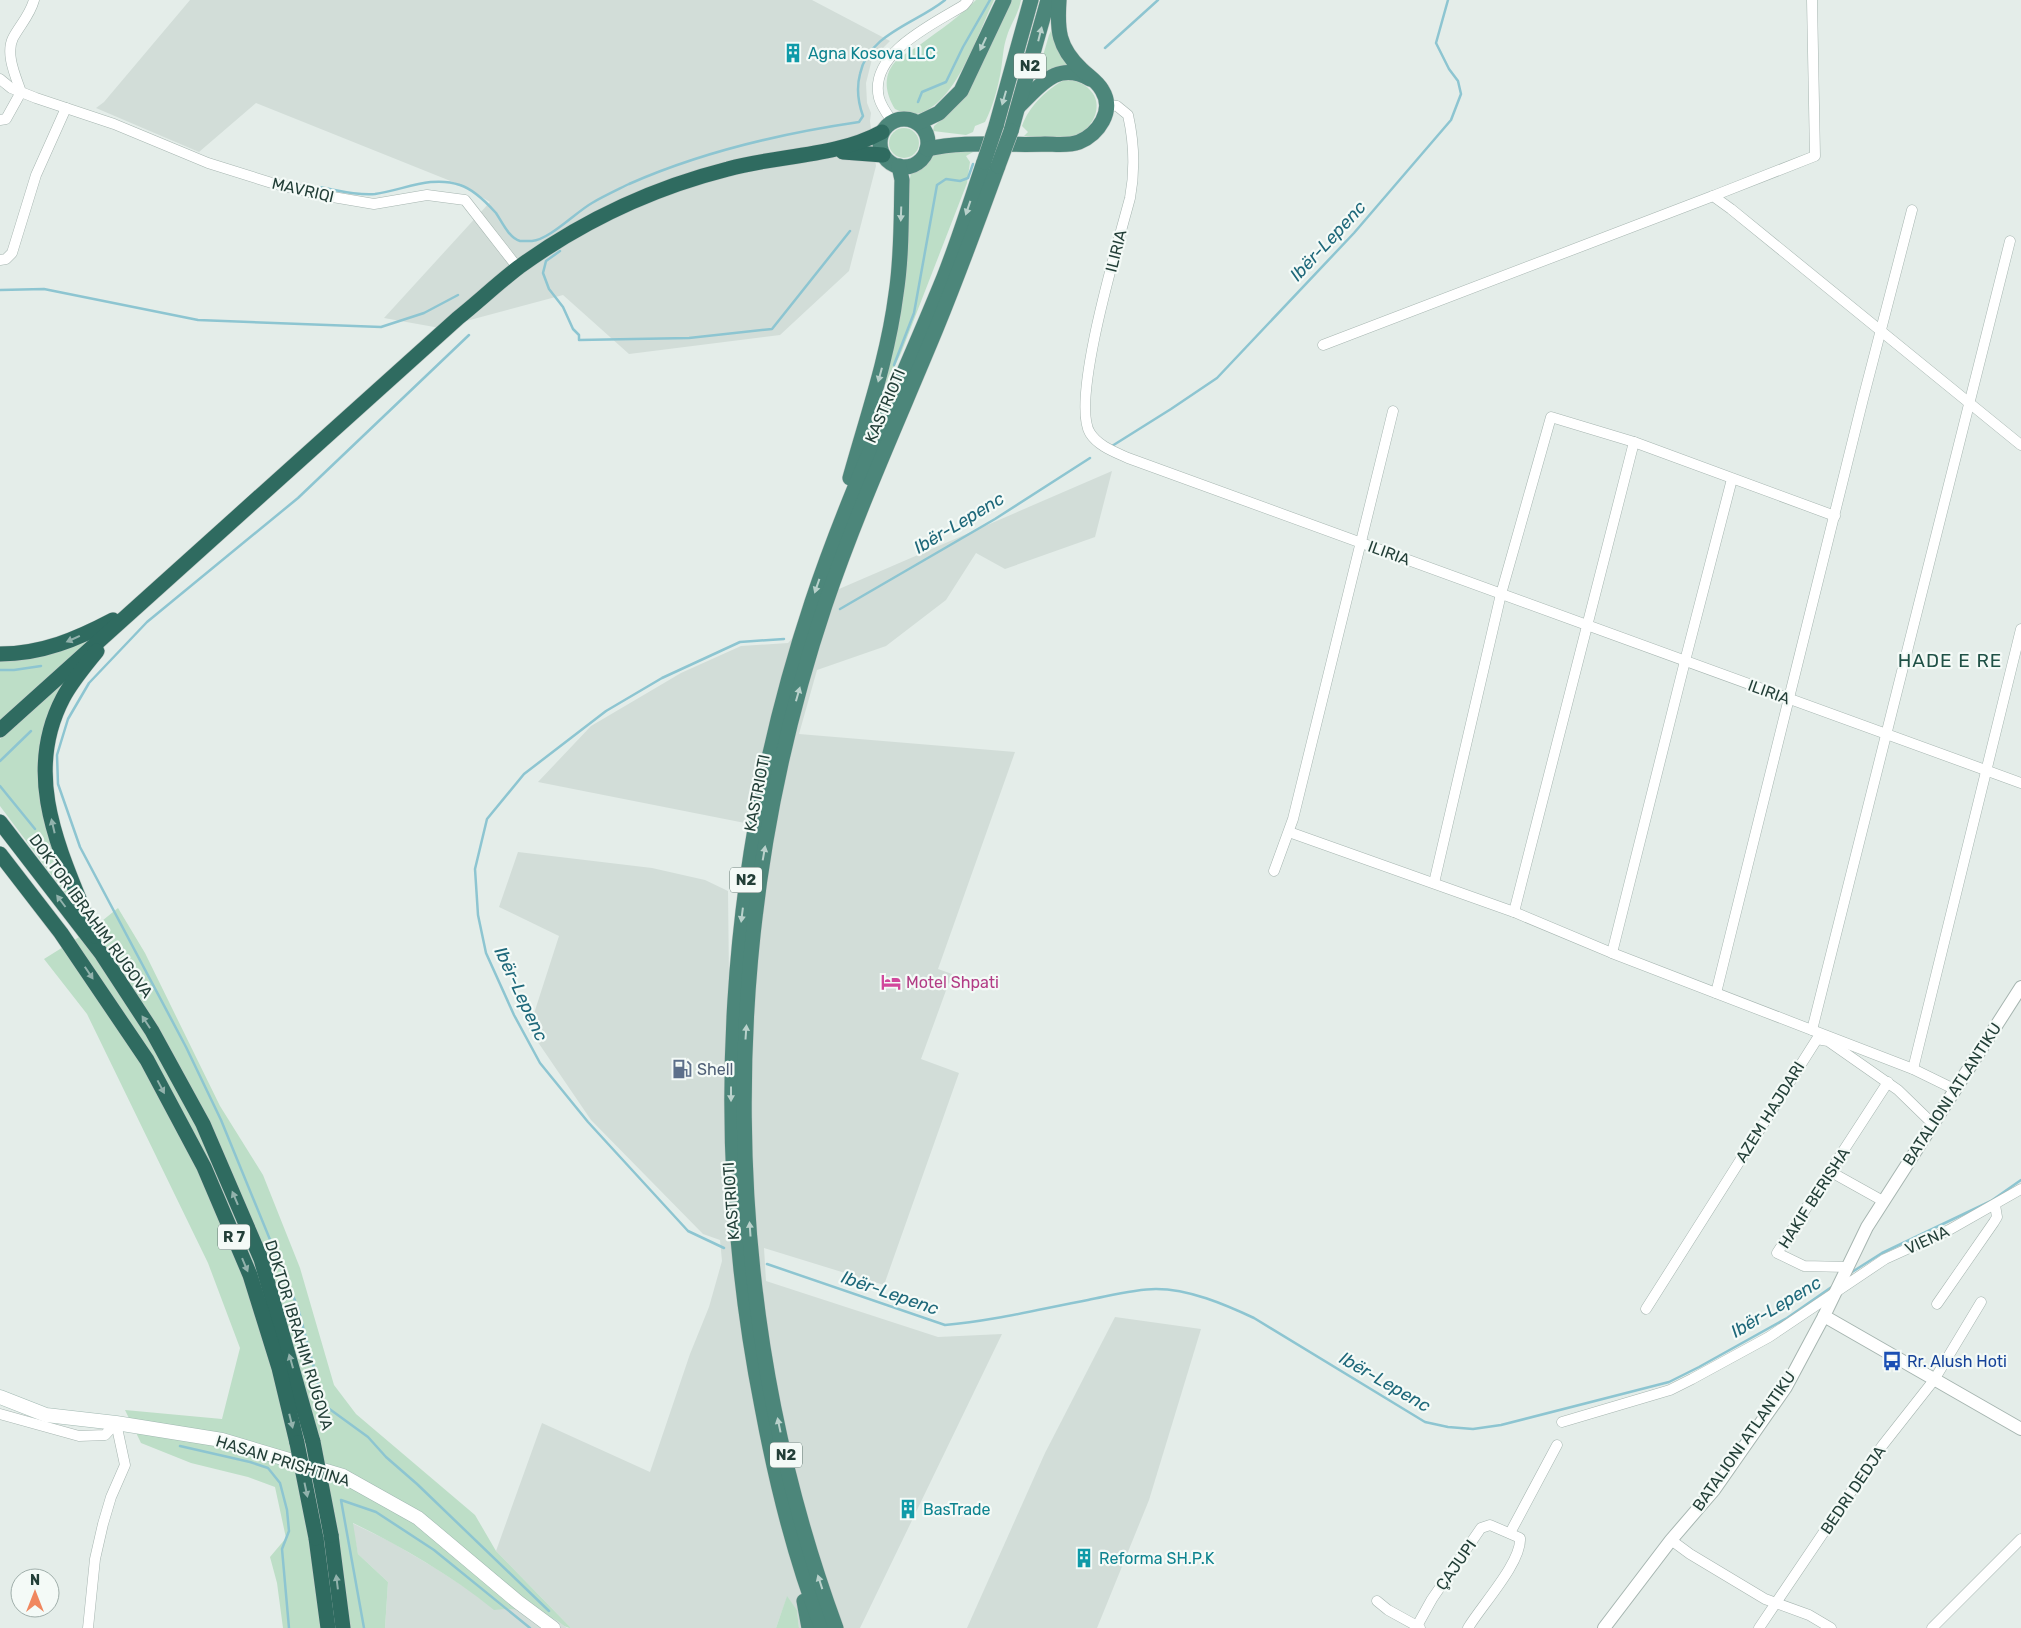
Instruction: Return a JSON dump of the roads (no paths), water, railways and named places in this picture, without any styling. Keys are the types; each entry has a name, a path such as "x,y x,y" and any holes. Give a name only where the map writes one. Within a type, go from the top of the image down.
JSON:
{"highway":[{"path":"922,128 939,114 961,90 1004,0"},
{"name":"KASTRIOTI","path":"836,1628 804,1531 793,1487 766,1365 754,1278 748,1196 744,1081 745,1043 755,917 762,864 782,758 825,604 863,501 958,276 991,164 996,126 1031,0"},
{"name":"KASTRIOTI","path":"822,1628 792,1536 763,1413 742,1288 732,1147 732,1042 742,916 749,861 771,747 794,658 830,552 991,164 1011,131 1048,0"},
{"path":"927,149 972,144 1038,145 1077,142 1099,129 1106,105 1103,91 1071,58 1060,41 1058,24 1059,0"},
{"path":"1018,107 1054,75 1063,72 1077,74 1097,83"},
{"path":"0,730 458,318 518,268 570,234 607,214 675,185 729,168 824,151 868,140 887,126 906,118 938,137 972,144"},
{"path":"887,126 880,140 883,155 893,164 899,166 913,165 920,161 927,149 922,128"},
{"path":"824,151 883,155"},
{"path":"830,552 869,416 892,317 899,266 902,180 899,166"},
{"path":"0,654 42,651 69,641 132,610"},
{"path":"101,954 56,840 46,796 45,768 48,742 54,718 63,698 74,680 132,610"},
{"name":"DOKTOR IBRAHIM RUGOVA","path":"0,822 101,954 152,1031 203,1124 261,1259 313,1442 331,1535 343,1628"},
{"name":"DOKTOR IBRAHIM RUGOVA","path":"0,854 61,933 147,1060 204,1167 250,1275 279,1368 297,1443 316,1538 328,1628"},
{"path":"792,1536 809,1628"}],"main road":[{"name":"HASAN PRISHTINA","path":"0,1398 46,1415 116,1423 222,1440 343,1476 418,1518 518,1602 553,1628"}],"street":[{"path":"0,120 6,119 21,92 11,64 12,40 31,10 34,0"},
{"path":"887,126 879,98 878,85 880,72 888,58 903,44 964,5 968,0"},
{"path":"1323,345 1815,156 1812,0"},
{"name":"MAVRIQI","path":"0,79 11,88 21,92 114,124 208,163 275,184 321,195 374,204 427,195 465,200 518,268"},
{"name":"ILIRIA","path":"1106,105 1117,106 1128,115 1133,183 1088,370 1086,410 1089,432 1102,445 1122,455 1361,543 1788,700 2021,783"},
{"path":"0,260 6,259 12,253 36,175 66,108"},
{"path":"1713,196 2021,445"},
{"path":"1716,993 1912,210"},
{"path":"1812,1030 1888,735 2010,241"},
{"path":"1274,871 1289,832 1393,411"},
{"path":"1434,883 1501,594 1550,416 1634,442 1835,516"},
{"path":"1514,912 1634,442"},
{"path":"1612,953 1732,479"},
{"path":"1913,1069 2021,629"},
{"path":"1289,832 1514,912 1612,953 1913,1069 1956,1090"},
{"name":"BATALIONI ATLANTIKU","path":"1604,1628 1671,1540 1714,1490 1786,1387 1824,1316 1867,1227 2021,987"},
{"name":"AZEM HAJDARI","path":"1646,1309 1815,1041 1820,1038 1828,1041 1888,1082 1933,1124"},
{"name":"HAKIF BERISHA","path":"1847,1267 1804,1266 1777,1253 1888,1082"},
{"path":"1831,1172 1883,1201"},
{"name":"VIENA","path":"1836,1290 1885,1259 1949,1230 2021,1189"},
{"path":"1937,1304 1994,1222 1997,1212 1995,1205"},
{"path":"1562,1422 1670,1390 1769,1337 1836,1290"},
{"name":"BEDRI DEDJA","path":"1759,1628 1882,1446 1934,1380 1952,1347 1981,1302"},
{"path":"1824,1316 2021,1429"},
{"path":"0,1414 79,1436 105,1435 116,1423"},
{"path":"88,1628 95,1559 112,1496 125,1465 116,1423"},
{"path":"1510,1533 1557,1445"},
{"path":"1468,1628 1519,1551 1519,1518"},
{"name":"ÇAJUPI","path":"1419,1627 1432,1599 1481,1528 1490,1525 1520,1538"},
{"path":"1932,1628 2021,1539"},
{"path":"1671,1540 1690,1554 1774,1604 1809,1616 1831,1628"},
{"path":"1377,1601 1388,1610 1419,1627"}],"waterway":[{"path":"319,187 354,193 375,194 428,182 449,182 465,187 480,197 496,213 512,237 520,241 539,239 554,231 592,203 656,173 713,154 772,138 859,122 863,116 858,95 858,85 865,60 883,39 945,0"},
{"path":"918,102 922,92 946,82 963,47 990,0"},
{"path":"1105,48 1158,0"},
{"name":"Ibër-Lepenc","path":"1112,446 1217,378 1354,233 1451,120 1461,94 1458,81 1449,69 1436,43 1448,0"},
{"path":"894,365 914,313 937,185 946,179 960,181 968,178 973,164"},
{"path":"560,251 546,261 543,273 549,289 563,307 573,329 579,335 579,340 689,338 772,329 850,231"},
{"path":"0,290 44,289 198,320 381,327 424,313 458,295"},
{"path":"469,335 298,498 147,622 89,683 68,719 57,755 58,784 80,847 186,1047 221,1120 298,1308 324,1405 368,1437 386,1457 417,1484 549,1611"},
{"name":"Ibër-Lepenc","path":"840,609 995,519 1090,458"},
{"name":"Ibër-Lepenc","path":"724,1248 688,1231 588,1122 540,1063 514,1015 486,953 478,915 475,869 487,819 524,774 606,711 662,678 740,642 784,639"},
{"path":"0,670 41,666"},
{"path":"0,761 31,731"},
{"path":"0,786 35,829"},
{"name":"Ibër-Lepenc","path":"1852,1272 1882,1253 1991,1201 2021,1180"},
{"name":"Ibër-Lepenc","path":"767,1264 945,1325 999,1318 1139,1290 1156,1289 1194,1294 1254,1318 1425,1422 1448,1427 1473,1429 1501,1425 1669,1382 1787,1318 1833,1286"},
{"path":"180,1446 268,1468 280,1483 287,1510 289,1531 282,1549 289,1628"},
{"path":"364,1628 341,1500 376,1512 434,1550 530,1628"}],"place":[{"name":"Agna Kosova LLC","path":"793,53"},
{"name":"Motel Shpati","path":"891,982"},
{"name":"Shell","path":"682,1069"},
{"name":"Rr. Alush Hoti","path":"1892,1361"},
{"name":"BasTrade","path":"908,1509"},
{"name":"Reforma SH.P.K","path":"1084,1558"}],"district":[{"name":"HADE E RE","path":"1950,660"}]}
